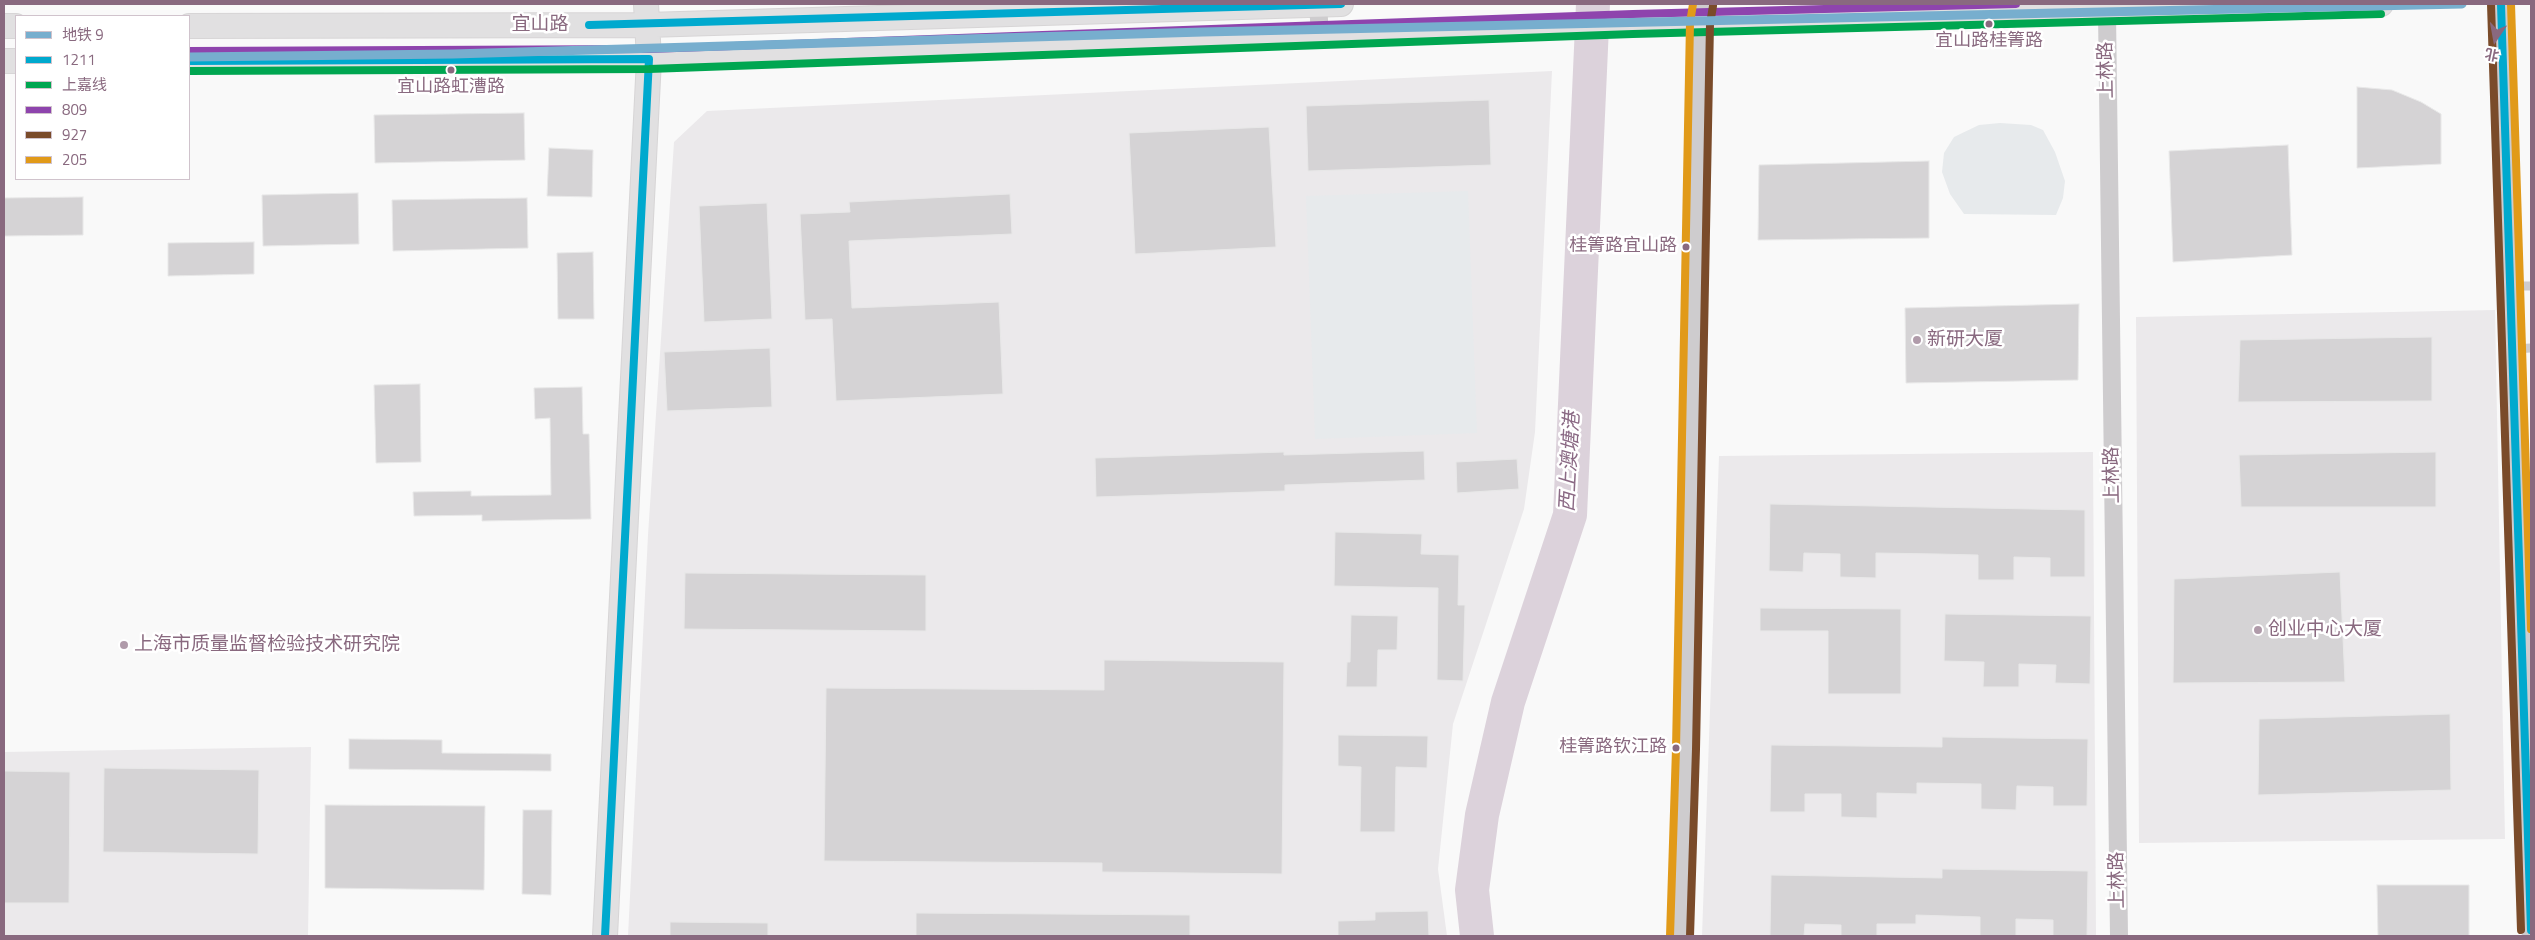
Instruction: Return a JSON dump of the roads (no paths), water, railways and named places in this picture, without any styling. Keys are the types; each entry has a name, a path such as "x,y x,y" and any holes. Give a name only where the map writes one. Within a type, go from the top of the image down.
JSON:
{"main road":[{"name":"宜山路","path":"190,26 647,14 1326,4"},
{"name":"宜山路","path":"190,61 650,59 1560,28 1633,24 1701,13 2107,13 2381,4"},
{"path":"605,936 650,59 647,14"}],"street":[{"path":"1320,35 1326,4"},
{"path":"2501,4 2510,286 2522,348 2531,930"},
{"path":"1680,936 1686,749 1701,13"},
{"name":"上林路","path":"2107,13 2119,936"}],"lane":[{"path":"2510,286 2531,286"}],"waterway":[{"name":"西上澳塘港","path":"1477,936 1472,890 1482,815 1508,702 1570,515 1593,4"}],"metro line":[{"name":"9","path":"190,57 453,54 1203,32 2462,4"}],"place":[{"name":"宜山路桂箐路","path":"1989,24"},
{"name":"宜山路虹漕路","path":"451,70"},
{"name":"桂箐路宜山路","path":"1686,247"},
{"name":"新研大厦","path":"1917,340"},
{"name":"创业中心大厦","path":"2258,630"},
{"name":"上海市质量监督检验技术研究院","path":"124,645"},
{"name":"桂箐路钦江路","path":"1676,748"}]}
